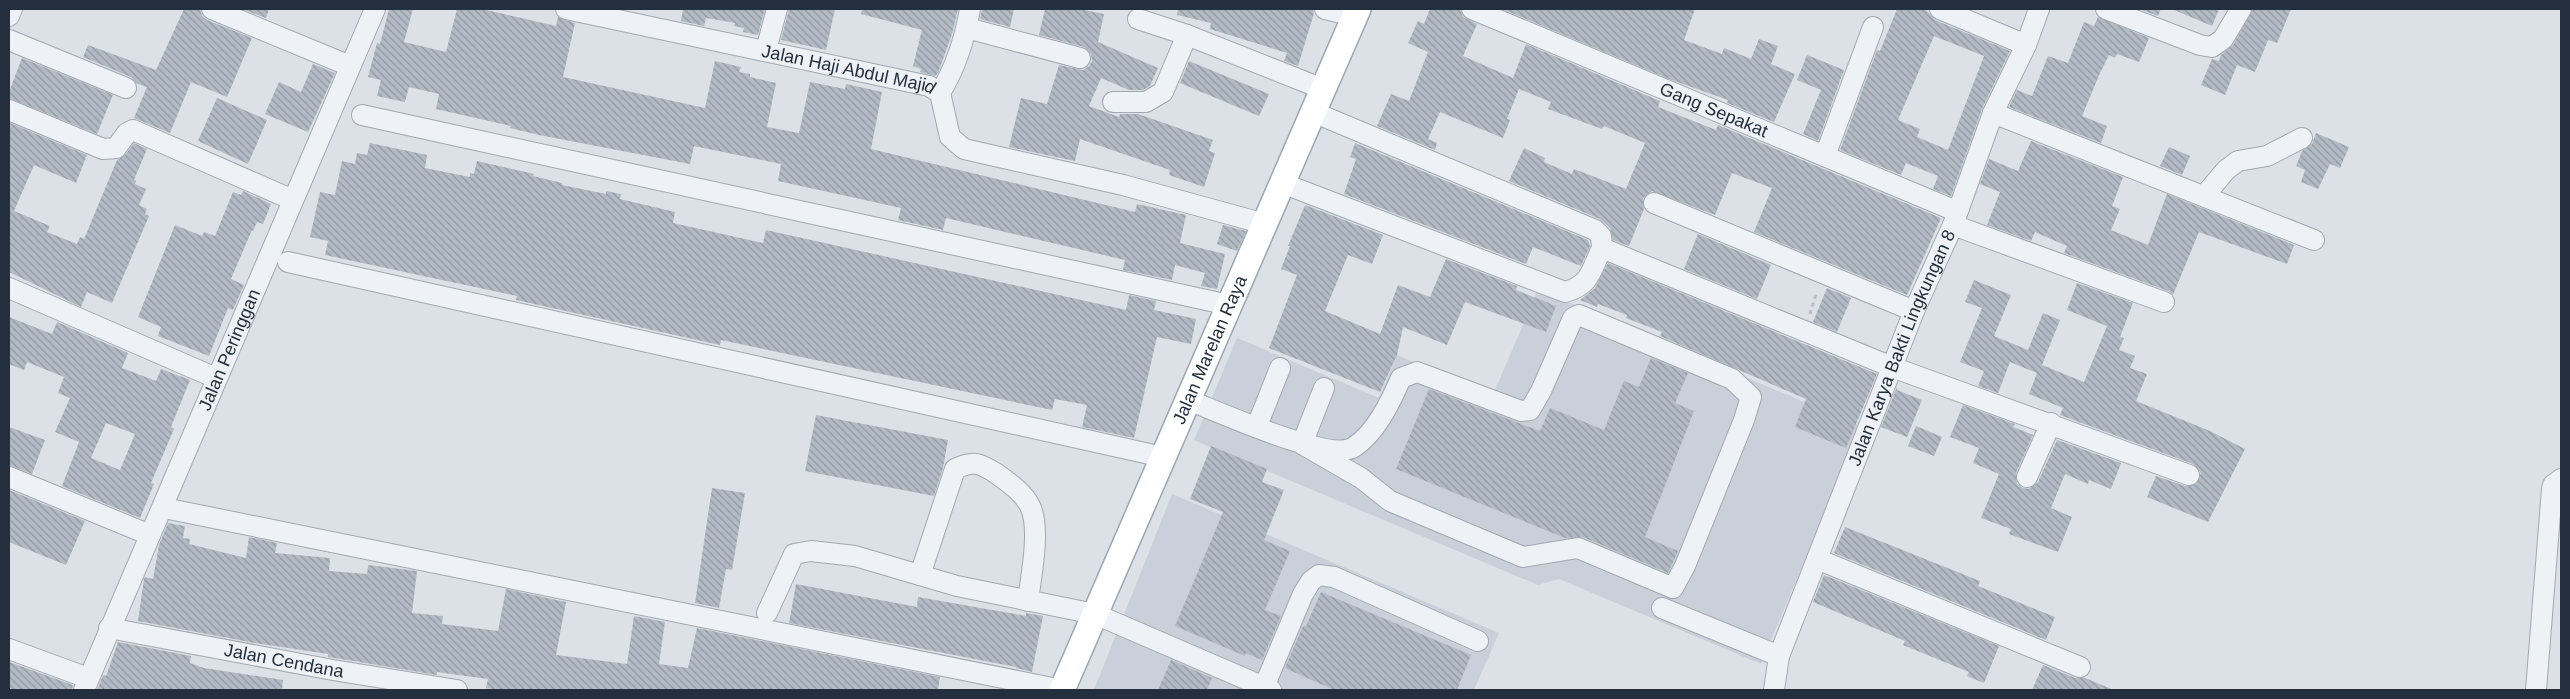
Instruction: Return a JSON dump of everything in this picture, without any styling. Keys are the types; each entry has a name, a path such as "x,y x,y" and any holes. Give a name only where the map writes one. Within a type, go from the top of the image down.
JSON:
{"main road":[{"name":"Jalan Marelan Raya","path":"1062,690 1356,13"}],"street":[{"path":"212,9 350,66"},
{"name":"Jalan Peringgan","path":"86,684 150,535 164,508 216,378 375,9"},
{"path":"766,50 777,9"},
{"path":"940,93 951,74 967,28 970,9"},
{"path":"1325,9 1356,13"},
{"name":"Gang Sepakat","path":"1472,9 1825,156 1955,218 2164,302"},
{"path":"1940,9 2026,45"},
{"name":"Jalan Karya Bakti Lingkungan 8","path":"1774,690 1779,656 1914,312 1955,218 1993,113 2026,45 2039,9"},
{"path":"2106,9 2200,45 2212,47 2223,40 2241,9"},
{"name":"Jalan Haji Abdul Majid","path":"575,10 909,80 929,86 940,93 950,137 964,149 1123,185 1265,224"},
{"path":"1138,19 1187,35 1323,89"},
{"path":"1825,156 1873,27"},
{"path":"967,28 1080,58"},
{"path":"1113,102 1146,102 1163,92 1187,35"},
{"path":"9,40 126,88"},
{"path":"9,110 104,148 116,148 127,133 133,130 293,200"},
{"path":"1282,182 1565,292 1577,289 1587,281 1602,248 1602,236 1595,230 1313,112"},
{"path":"1993,113 2314,240"},
{"path":"362,115 1230,304"},
{"path":"2204,196 2226,170 2238,161 2267,156 2302,138"},
{"path":"1654,203 1914,312"},
{"path":"1602,248 1892,367 2051,423 2189,475"},
{"path":"288,262 1163,457"},
{"path":"9,288 216,378"},
{"path":"1190,396 1250,416 1257,426 1302,444 1361,478 1390,501 1523,557 1578,548 1673,588 1685,566 1744,420 1751,397 1732,379 1579,315 1572,318 1541,391 1530,410 1521,411 1417,372 1401,378 1373,428 1354,448 1341,452 1302,444"},
{"path":"1257,426 1280,368"},
{"path":"1302,444 1324,388"},
{"path":"2027,477 2051,423"},
{"path":"920,575 955,469 969,463 983,465 1024,496 1033,513 1035,534 1028,601"},
{"path":"9,477 150,535"},
{"path":"2536,690 2552,489 2553,485 2561,479"},
{"path":"164,508 1062,690"},
{"path":"767,613 791,557 798,552 855,556 920,575 1028,601 1095,614 1267,689 1303,594 1311,581 1319,576 1334,577 1478,641"},
{"path":"1817,559 2080,667"},
{"path":"1662,608 1779,656"},
{"name":"Jalan Cendana","path":"110,628 323,668 457,690"},
{"path":"9,649 86,684"}],"path":[{"path":"1804,331 1823,274"}],"shaded area":[{"path":"1538,289 1861,426 1761,664 1559,579 1538,585 1194,440 1237,338 1379,398 1397,355 1493,395"},
{"path":"1172,494 1499,633 1474,690 1094,690"}],"building":[{"path":"184,9 200,9 202,16 207,20 252,38 227,97 191,82 170,133 134,118 147,87 136,83 131,77 83,57 88,45 156,70"},
{"path":"242,9 269,9 266,18"},
{"path":"389,9 413,9 404,42 446,52 457,9 482,9 556,26 558,17 575,23 563,77 705,108 715,61 741,67 739,72 750,74 750,77 776,83 767,127 799,133 810,82 845,89 846,84 882,92 871,149 1135,212 1137,204 1186,215 1180,243 1225,254 1217,289 1201,286 1205,273 1175,265 1172,280 1123,270 1125,260 946,218 943,230 898,220 901,208 778,181 781,164 694,146 690,164 539,135 510,128 511,126 436,109 439,94 409,87 405,102 377,96 381,80 368,77 377,43 380,44"},
{"path":"683,9 765,9 758,35 743,32 744,28 734,26 735,23 706,18 704,26 681,21"},
{"path":"789,9 835,9 826,50 781,40"},
{"path":"862,9 958,9 952,34 938,73 935,76 920,72 921,69 913,66 922,30 861,14"},
{"path":"982,9 1014,9 1010,27 980,19"},
{"path":"1045,9 1079,9 1104,14 1098,42 1158,68 1150,86 1143,90 1129,90 1101,78 1089,106 1119,117 1120,114 1138,114 1213,140 1209,151 1215,153 1204,187 1169,175 1170,170 1080,139 1075,161 1009,147 1021,98 1047,104 1059,65 1083,70 1092,61 1091,54 1084,47 1039,35"},
{"path":"1178,9 1313,9 1314,13 1298,66 1284,61 1287,53 1210,29 1211,23 1177,15"},
{"path":"1430,9 1460,9 1463,17 1477,24 1463,56 1513,78 1526,44 1660,101 1658,107 1716,130 1718,125 1941,218 1907,295 1754,232 1772,188 1732,173 1715,215 1652,191 1643,198 1644,209 1629,246 1613,240 1610,228 1600,219 1509,181 1524,148 1545,158 1544,162 1572,174 1574,169 1626,189 1645,143 1604,126 1602,129 1548,109 1551,102 1519,89 1507,119 1510,120 1503,138 1440,112 1428,139 1437,143 1435,150 1377,126 1391,94 1409,101 1428,52 1408,43 1418,21 1424,24"},
{"path":"1502,9 1695,9 1684,40 1722,54 1724,48 1751,59 1759,39 1778,46 1771,64 1795,74 1774,122 1727,103 1728,100 1669,79"},
{"path":"1897,9 1925,9 1935,20 2010,51 1982,109 1951,196 1933,189 1938,176 1906,163 1901,175 1840,150 1877,50 1880,51","holes":["1934,36 1984,56 1948,150 1917,137 1920,129 1898,120"]},
{"path":"2139,9 2161,9 2158,16"},
{"path":"2172,9 2219,9 2212,26"},
{"path":"2253,9 2291,9 2277,43 2268,40 2255,72 2237,65 2225,95 2201,85 2212,59 2219,61 2221,55 2233,45"},
{"path":"2098,17 2149,38 2139,62 2117,54 2115,58 2109,55 2100,73 2082,116 2107,126 2101,143 2009,107 2017,90 2032,96 2048,56 2068,63 2084,22 2094,26"},
{"path":"1807,55 1844,70 1818,141 1803,134 1821,90 1797,80"},
{"path":"22,58 113,95 97,134 9,98 9,92"},
{"path":"1189,61 1269,94 1259,116 1180,83"},
{"path":"313,64 335,73 308,132 265,114 279,82 301,92"},
{"path":"217,98 267,120 248,164 198,141"},
{"path":"10,123 87,155 76,183 34,165 14,211 50,226 47,232 77,244 80,237 84,239 117,160 125,155 134,143 147,149 134,180 136,181 135,184 146,189 139,205 147,209 145,214 149,216 112,303 87,292 81,307 9,272"},
{"path":"2316,133 2349,147 2340,168 2330,164 2318,189 2301,182 2305,170 2296,166 2302,151 2312,144"},
{"path":"2031,141 2123,177 2112,206 2120,209 2111,230 2148,245 2167,194 2294,245 2287,264 2199,232 2173,295 2168,291 2064,253 2067,246 2035,232 2031,241 1987,225 2000,192 1980,184 1989,159 2018,171"},
{"path":"370,143 427,155 425,168 470,177 470,173 474,174 477,161 534,174 533,176 562,183 562,185 606,194 606,191 621,194 620,199 675,212 673,223 763,243 766,230 1126,310 1129,295 1156,301 1154,310 1196,319 1191,344 1157,337 1134,438 1082,427 1087,405 1055,399 1052,410 721,340 720,345 516,300 517,296 325,255 328,241 310,237 320,192 335,195 342,161 355,164 357,153 367,155"},
{"path":"1355,143 1588,240 1590,246 1581,266 1533,247 1526,264 1344,194 1356,159 1350,157"},
{"path":"2169,147 2190,156 2182,175 2160,166"},
{"path":"243,191 271,204 263,224 257,222 252,230 231,279 244,285 233,310 228,308 209,356 158,336 161,327 138,317 175,225 202,236 204,232 215,236 233,192 241,195"},
{"path":"1305,205 1383,235 1372,264 1348,255 1325,311 1380,334 1398,285 1430,297 1446,259 1517,286 1516,290 1556,306 1546,332 1465,302 1447,345 1403,327 1397,355 1380,392 1269,348 1297,275 1281,269 1290,246 1288,246"},
{"path":"1223,225 1246,231 1237,251 1217,244"},
{"path":"1698,234 1771,265 1757,299 1684,269"},
{"path":"1608,263 1877,374 1846,448 1795,427 1806,399 1660,336 1662,332 1626,318 1627,315 1598,304 1597,307 1580,300 1595,288"},
{"path":"1974,280 2011,295 1994,336 2028,350 2043,313 2060,320 2042,365 2084,382 2107,326 2067,310 2077,283 2133,303 2120,337 2124,338 2119,350 2135,356 2130,368 2147,374 2136,401 2210,431 2245,449 2208,522 2147,497 2156,476 2185,486 2196,484 2201,473 2193,464 2060,415 2063,408 2029,394 2037,373 2010,362 1998,393 1978,386 1984,371 1960,362 1982,308 1965,302"},
{"path":"1827,288 1851,298 1837,332 1813,322"},
{"path":"9,317 52,334 57,322 128,353 122,368 156,381 161,369 190,380 171,427 174,429 151,483 154,484 140,518 62,486 79,442 55,432 70,398 58,393 64,377 27,362 24,370 9,364","holes":["106,423 135,434 120,470 91,458"]},
{"path":"1651,358 1688,373 1675,403 1694,411 1645,537 1678,551 1668,573 1583,537 1565,538 1396,469 1429,389 1540,431 1550,408 1604,430 1624,381 1639,387"},
{"path":"1897,387 1897,390 1922,400 1907,437 1881,427"},
{"path":"1963,405 2015,424 2013,427 2033,435 2016,473 2017,484 2023,488 2029,489 2038,482 2057,440 2121,463 2111,489 2089,480 2088,484 2065,474 2051,508 2072,517 2058,552 2009,534 2011,529 1981,518 1999,474 1973,463 1979,448 1950,437"},
{"path":"816,415 948,440 943,468 934,496 805,471"},
{"path":"1916,426 1942,437 1934,456 1908,446"},
{"path":"9,427 45,440 32,474 9,465"},
{"path":"1211,446 1267,469 1262,482 1284,490 1264,540 1290,551 1265,610 1281,616 1262,660 1246,653 1245,656 1175,626 1223,512 1190,499"},
{"path":"712,488 745,493 732,570 726,569 719,608 695,603"},
{"path":"9,490 85,521 66,565 9,542"},
{"path":"168,523 185,526 183,538 190,539 189,544 246,558 249,537 277,543 275,553 330,558 329,571 367,574 368,565 417,571 412,613 443,616 442,624 498,631 506,589 566,602 556,655 627,664 634,616 665,622 659,664 688,668 697,628 940,677 938,690 499,690 486,688 488,679 437,672 437,675 328,657 328,654 255,643 138,621 144,579 145,577 153,579 159,545"},
{"path":"1845,527 1980,581 1978,586 2055,617 2046,640 1834,553"},
{"path":"1824,575 1999,646 1984,683 1967,676 1969,672 1903,645 1905,641 1813,602"},
{"path":"796,584 917,607 918,597 1026,616 1026,613 1043,616 1032,672 1016,667 789,623"},
{"path":"1321,592 1471,655 1457,690 1334,690 1285,668 1303,626 1306,626"},
{"path":"118,642 191,656 190,663 204,668 283,680 282,690 97,690 103,675 106,676"},
{"path":"1171,660 1212,678 1207,690 1158,690"},
{"path":"9,662 73,685 72,690 9,690"},
{"path":"2043,665 2075,678 2085,678 2114,690 2032,690"}]}
